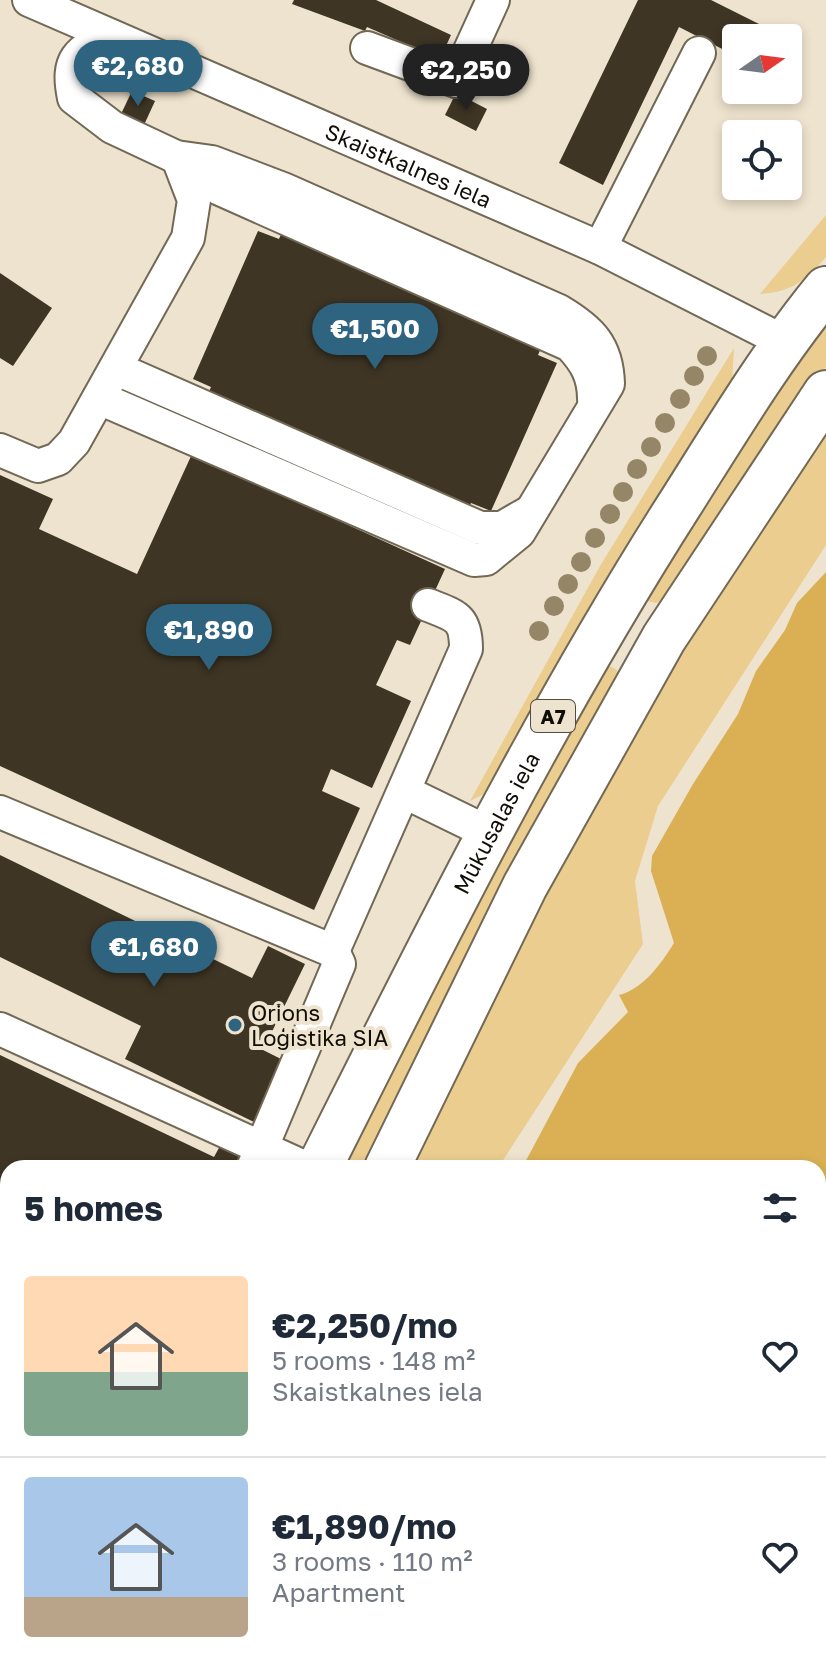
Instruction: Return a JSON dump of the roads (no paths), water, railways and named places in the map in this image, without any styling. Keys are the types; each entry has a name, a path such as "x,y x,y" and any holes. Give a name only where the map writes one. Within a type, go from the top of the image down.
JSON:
{"highway":[{"name":"Mūkusalas iela","path":"323,1160 487,832 615,606 783,341 826,289"},
{"name":"A7","path":"391,1160 525,886 664,638 826,393"},
{"path":"615,606 617,623 627,639 641,644 664,638"}],"street":[{"name":"Skaistkalnes iela","path":"29,0 600,248 783,341"},
{"path":"367,48 456,81 493,0"},
{"path":"99,398 463,558 486,559 503,548 532,510 608,384 608,366 601,345 586,327 559,311 283,189 212,162 176,157 112,127 74,98 70,76 72,63 86,47 111,36"},
{"path":"600,248 699,53"},
{"path":"0,450 38,466 58,459 74,442 169,278 193,223 194,200 189,179 176,157"},
{"path":"117,369 480,528 502,528 532,510"},
{"path":"333,951 466,649 466,629 456,616 428,605"},
{"path":"405,792 487,832"},
{"path":"0,812 333,951 339,964 257,1158 0,1029"}],"place":[{"name":"Orions Loģistika SIA","path":"235,1025"}]}
